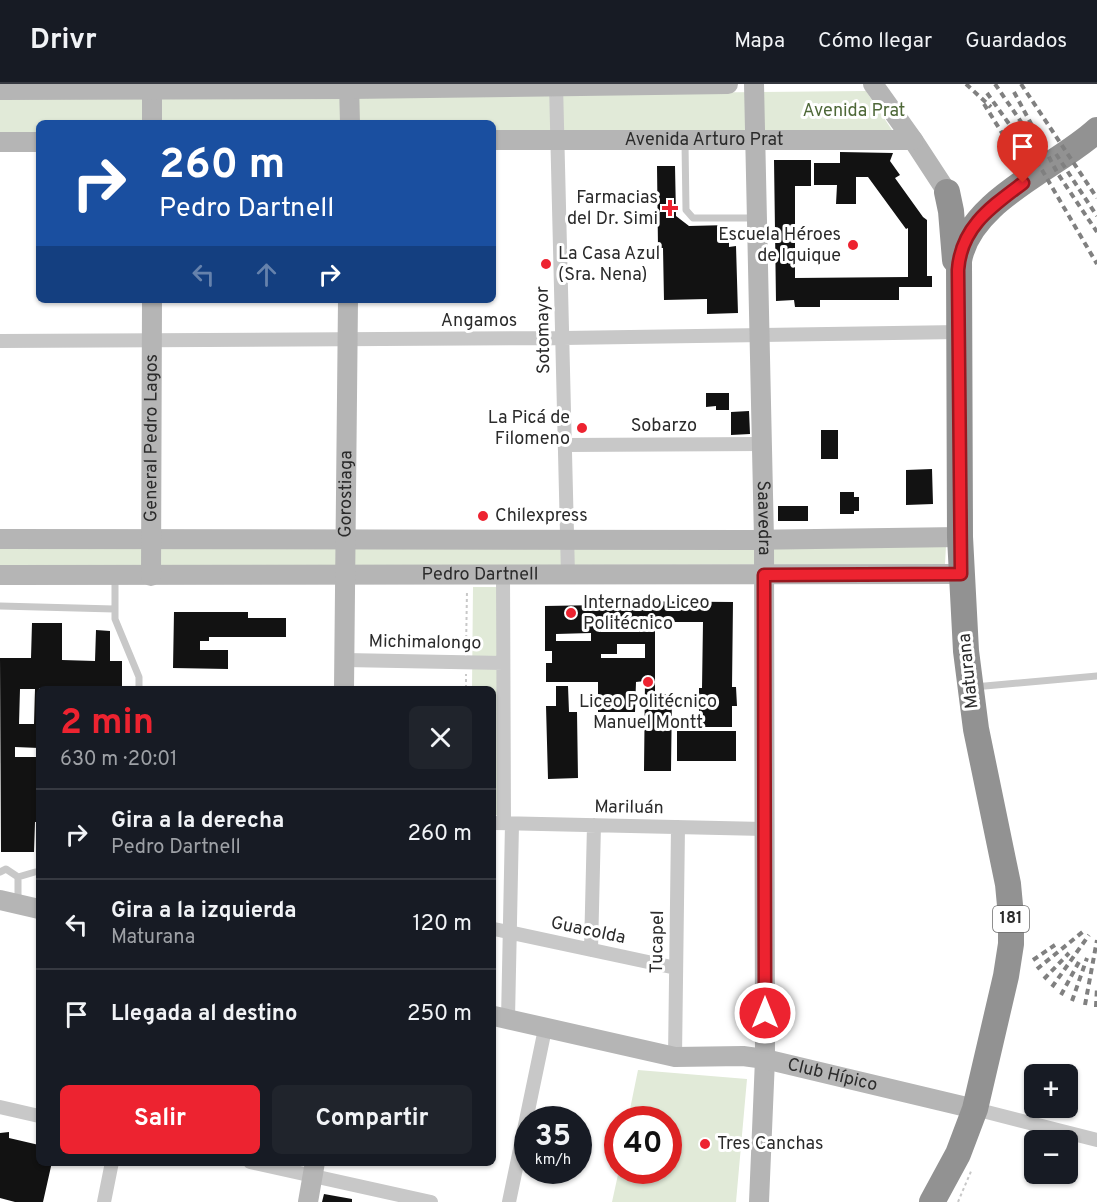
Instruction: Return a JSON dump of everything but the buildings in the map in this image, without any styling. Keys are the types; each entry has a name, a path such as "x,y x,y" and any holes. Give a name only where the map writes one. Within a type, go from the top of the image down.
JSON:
{"highway":[{"name":"Maturana","path":"932,1202 958,1154 975,1109 1006,976 1011,944 1008,884 969,688 960,537 958,270 962,246 968,234 982,217 1005,197 1096,131"},
{"path":"947,192 963,200 972,201 988,201 1005,197"},
{"path":"947,192 959,209 982,217"},
{"path":"947,192 958,270"}],"street":[{"path":"0,90 728,84"},
{"name":"Saavedra","path":"754,84 764,540 765,1059 759,1202"},
{"path":"873,84 914,140 947,192"},
{"name":"Sotomayor","path":"556,86 568,575"},
{"path":"152,87 152,120"},
{"path":"349,87 350,120"},
{"name":"Avenida Arturo Prat","path":"496,140 914,140"},
{"path":"0,142 36,142"},
{"name":"General Pedro Lagos","path":"151,576 152,303"},
{"name":"Gorostiaga","path":"345,686 348,303"},
{"name":"Angamos","path":"0,341 562,338 959,332"},
{"name":"Sobarzo","path":"565,445 762,444"},
{"name":"Pedro Dartnell","path":"0,539 764,540 960,537"},
{"name":"Pedro Dartnell","path":"0,575 961,574"},
{"path":"501,1018 511,933 499,743 503,663 503,575"},
{"name":"Michimalongo","path":"345,660 503,663"},
{"name":"Mariluán","path":"503,823 765,829"},
{"path":"591,950 594,825"},
{"name":"Tucapel","path":"675,1057 678,827"},
{"path":"9,902 36,908"},
{"name":"Guacolda","path":"496,929 676,968"},
{"name":"Club Hípico","path":"501,1018 675,1057 743,1056 765,1059 1097,1140"},
{"path":"509,1202 545,1029"},
{"path":"0,1107 36,1115"},
{"path":"104,1202 111,1166"},
{"path":"282,1166 314,1170 431,1202"},
{"path":"308,1202 314,1170"}],"lane":[{"path":"685,140 686,210 693,218 757,218"},
{"path":"115,576 115,619 139,677 139,686"},
{"path":"0,606 114,609"},
{"path":"969,688 1097,676"},
{"path":"0,872 6,869 18,876 35,872"},
{"path":"9,902 18,876"}],"path":[{"path":"466,686 467,575"},
{"path":"958,1202 973,1166"}],"green space":[{"name":"Avenida Prat","path":"866,91 892,130 496,131 496,120 36,120 36,132 0,132 0,99"},
{"path":"0,544 946,546 945,564 0,566"},
{"path":"473,587 497,587 498,815 496,815 496,686 472,686"},
{"name":"Tres Canchas","path":"638,1070 747,1079 736,1202 612,1202 616,1184 682,1184 682,1106 631,1106"}],"railway":[{"path":"966,84 991,107"},
{"path":"995,84 1026,129"},
{"path":"1021,84 1097,198"},
{"path":"1014,92 1058,174 1097,232"},
{"path":"987,93 1042,170 1097,264"},
{"path":"984,104 1022,165"},
{"path":"1056,154 1097,216"},
{"path":"1037,969 1085,930"},
{"path":"1052,987 1089,935"},
{"path":"1085,1005 1097,940"},
{"path":"1033,960 1055,945"},
{"path":"1044,979 1069,953"},
{"path":"1072,1001 1087,958"},
{"path":"1061,995 1080,960"},
{"path":"1096,1007 1097,987"}],"place":[{"name":"Farmacias del Dr. Simi","path":"670,208"},
{"name":"Escuela Héroes de Iquique","path":"853,245"},
{"name":"La Casa Azul (Sra. Nena)","path":"546,264"},
{"name":"La Picá de Filomeno","path":"582,428"},
{"name":"Chilexpress","path":"483,516"},
{"name":"Internado Liceo Politécnico","path":"571,613"},
{"name":"Liceo Politécnico Manuel Montt","path":"648,682"},
{"name":"Tres Canchas","path":"705,1144"}],"route":[{"path":"765,1013 764,575 961,574 958,270 960,253 974,225 1023,183"}]}
